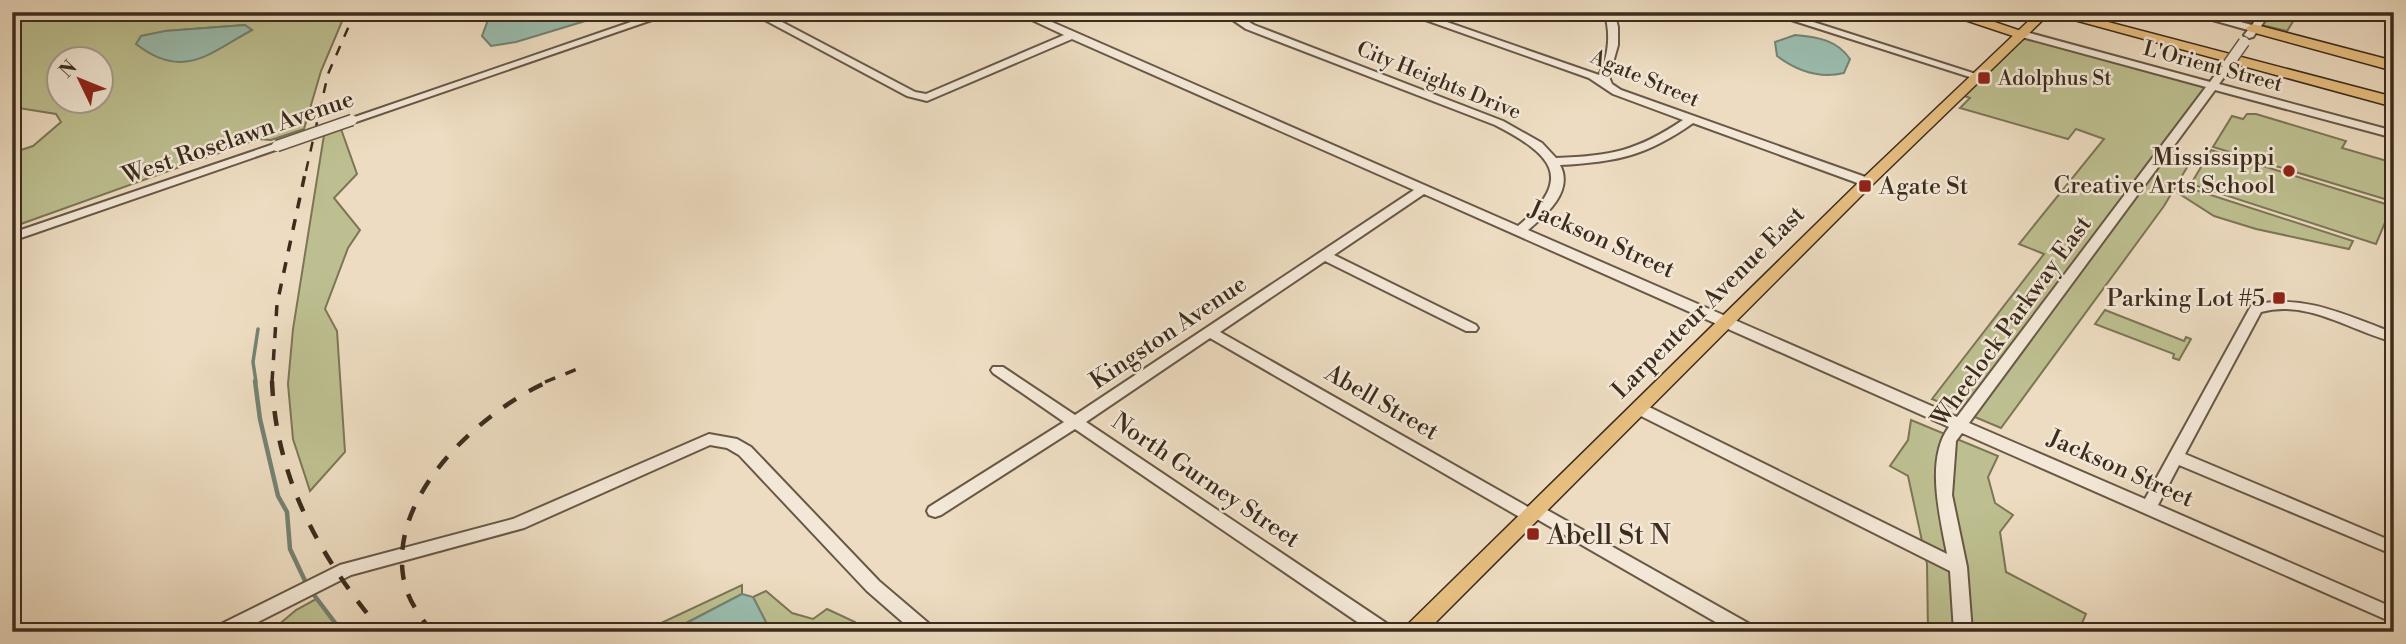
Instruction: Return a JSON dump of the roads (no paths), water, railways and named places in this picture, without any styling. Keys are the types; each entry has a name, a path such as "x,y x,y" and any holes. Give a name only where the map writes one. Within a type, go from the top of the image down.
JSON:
{"highway":[{"path":"1948,12 2028,28"},
{"path":"2052,12 2394,102"},
{"path":"2083,12 2394,93"},
{"path":"2248,37 2394,66"}],"main road":[{"name":"Larpenteur Avenue East","path":"1411,632 1867,182 2045,12"}],"street":[{"name":"West Roselawn Avenue","path":"12,237 670,12"},
{"path":"755,12 911,94 927,98 1072,35"},
{"name":"Jackson Street","path":"1020,12 1726,320 2394,616"},
{"name":"City Heights Drive","path":"1226,12 1250,27 1514,130 1537,145 1552,162"},
{"name":"Agate Street","path":"1408,12 1593,76 1617,92 1867,182"},
{"path":"1606,84 1604,77 1610,65 1612,25 1609,12"},
{"path":"1771,12 1977,76"},
{"path":"2189,12 2248,37"},
{"name":"Wheelock Parkway East","path":"1963,632 1958,567 1944,495 1944,462 1948,440 2266,12"},
{"name":"L'Orient Street","path":"2028,28 2213,86 2394,135"},
{"path":"1520,231 1554,201 1559,182 1552,162 1609,158 1640,152 1661,141 1691,118"},
{"name":"Kingston Avenue","path":"935,511 1076,421 1424,189"},
{"path":"1324,255 1471,327"},
{"path":"2148,508 2253,313 2260,307 2275,304 2303,307 2394,338"},
{"name":"Abell Street","path":"1210,332 1749,632"},
{"name":"North Gurney Street","path":"998,370 1386,632"},
{"path":"1638,408 1958,567"},
{"path":"221,632 346,570 518,524 694,443 720,440 745,451 873,586 927,632"},
{"path":"2176,457 2394,549"}],"waterway":[{"path":"256,382 253,362 258,329"},
{"path":"255,381 260,419 278,496 287,512 290,549 307,585"},
{"path":"311,591 342,632"}],"railway":[{"path":"306,171 328,74 355,12"},
{"path":"272,381 277,304 306,169"},
{"path":"545,382 580,368"},
{"path":"272,381 275,417 282,451 305,516 339,575 382,632"},
{"path":"432,632 410,599 403,575 403,544 411,514 426,485 446,458 470,434 496,412 549,381"}],"place":[{"name":"Adolphus St","path":"1984,78"},
{"name":"Mississippi Creative Arts School","path":"2289,171"},
{"name":"Agate St","path":"1865,186"},
{"name":"Parking Lot #5","path":"2279,298"},
{"name":"Abell St N","path":"1533,534"}]}
